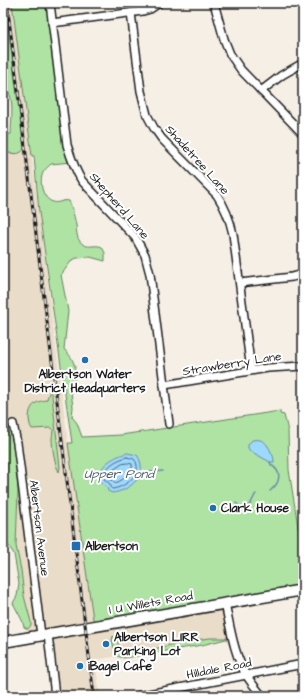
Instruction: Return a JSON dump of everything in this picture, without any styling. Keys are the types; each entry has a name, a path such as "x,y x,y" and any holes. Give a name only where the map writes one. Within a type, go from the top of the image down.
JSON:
{"main road":[{"name":"I U Willets Road","path":"3,642 303,590"}],"street":[{"name":"Shepherd Lane","path":"50,3 67,145 71,159 76,172 82,181 135,237 145,255 150,274 169,424"},
{"path":"52,23 131,13 150,8 160,3"},
{"path":"214,3 224,39 230,54 241,70 303,134"},
{"name":"Shadetree Lane","path":"131,13 141,91 147,114 154,128 162,139 207,185 222,203 230,221 240,283 251,370"},
{"path":"261,91 282,75 303,63"},
{"path":"240,283 292,277 303,274"},
{"name":"Strawberry Lane","path":"164,385 251,370 286,366 303,366"},
{"name":"Albertson Avenue","path":"13,424 44,635 55,696"},
{"path":"225,603 234,642 246,675 262,696"},
{"name":"Hilldale Road","path":"138,696 151,695 303,664"}],"shaded area":[{"path":"5,3 12,3 68,443 94,626 225,603 232,637 95,660 100,696 55,696 48,634 29,638 16,554 18,490 14,441 4,408 3,398 3,149 23,148"}],"green space":[{"path":"3,3 5,3 24,149 17,154 3,153 3,135 11,134 12,103 9,92 6,89 3,90"},
{"path":"12,3 49,3 71,162 51,164 42,175 42,189 46,197 53,202 69,201 76,225 77,236 81,243 86,246 102,247 105,253 105,261 90,257 72,260 61,275 68,311 64,349 71,357 75,366 74,383 71,392 73,407 72,417 77,423 82,437 121,435 280,411 280,414 284,415 288,431 289,470 303,558 303,590 94,626 68,443 72,443 39,212 34,156 32,156"},
{"path":"50,390 52,396 60,467 59,472 53,451 53,429 32,429 29,422 30,410 38,402 47,399"},
{"path":"3,398 4,408 14,441 18,490 16,546 24,596 31,622 28,629 24,627 13,603 17,596 19,584 14,554 3,537"},
{"path":"113,636 117,639 119,647 127,651 154,649 182,642 210,638 230,638 202,645 124,658 116,656 112,640"}],"water":[{"path":"252,440 259,440 266,444 273,456 274,462 270,462 250,451 248,445"},
{"name":"Upper Pond","path":"127,453 137,455 140,462 140,475 125,489 112,493 108,491 107,487 101,482 100,472 109,461"}],"waterway":[{"path":"270,462 279,474 279,478 276,485 270,491"},
{"path":"139,473 163,471"},
{"path":"236,503 245,509 251,503 256,494"}],"railway":[{"path":"7,3 94,696"}],"place":[{"name":"Albertson Water District Headquarters","path":"85,360"},
{"name":"Clark House","path":"213,508"},
{"name":"Albertson","path":"76,546"},
{"name":"Albertson LIRR Parking Lot","path":"106,644"},
{"name":"iBagel Cafe","path":"80,666"}]}
